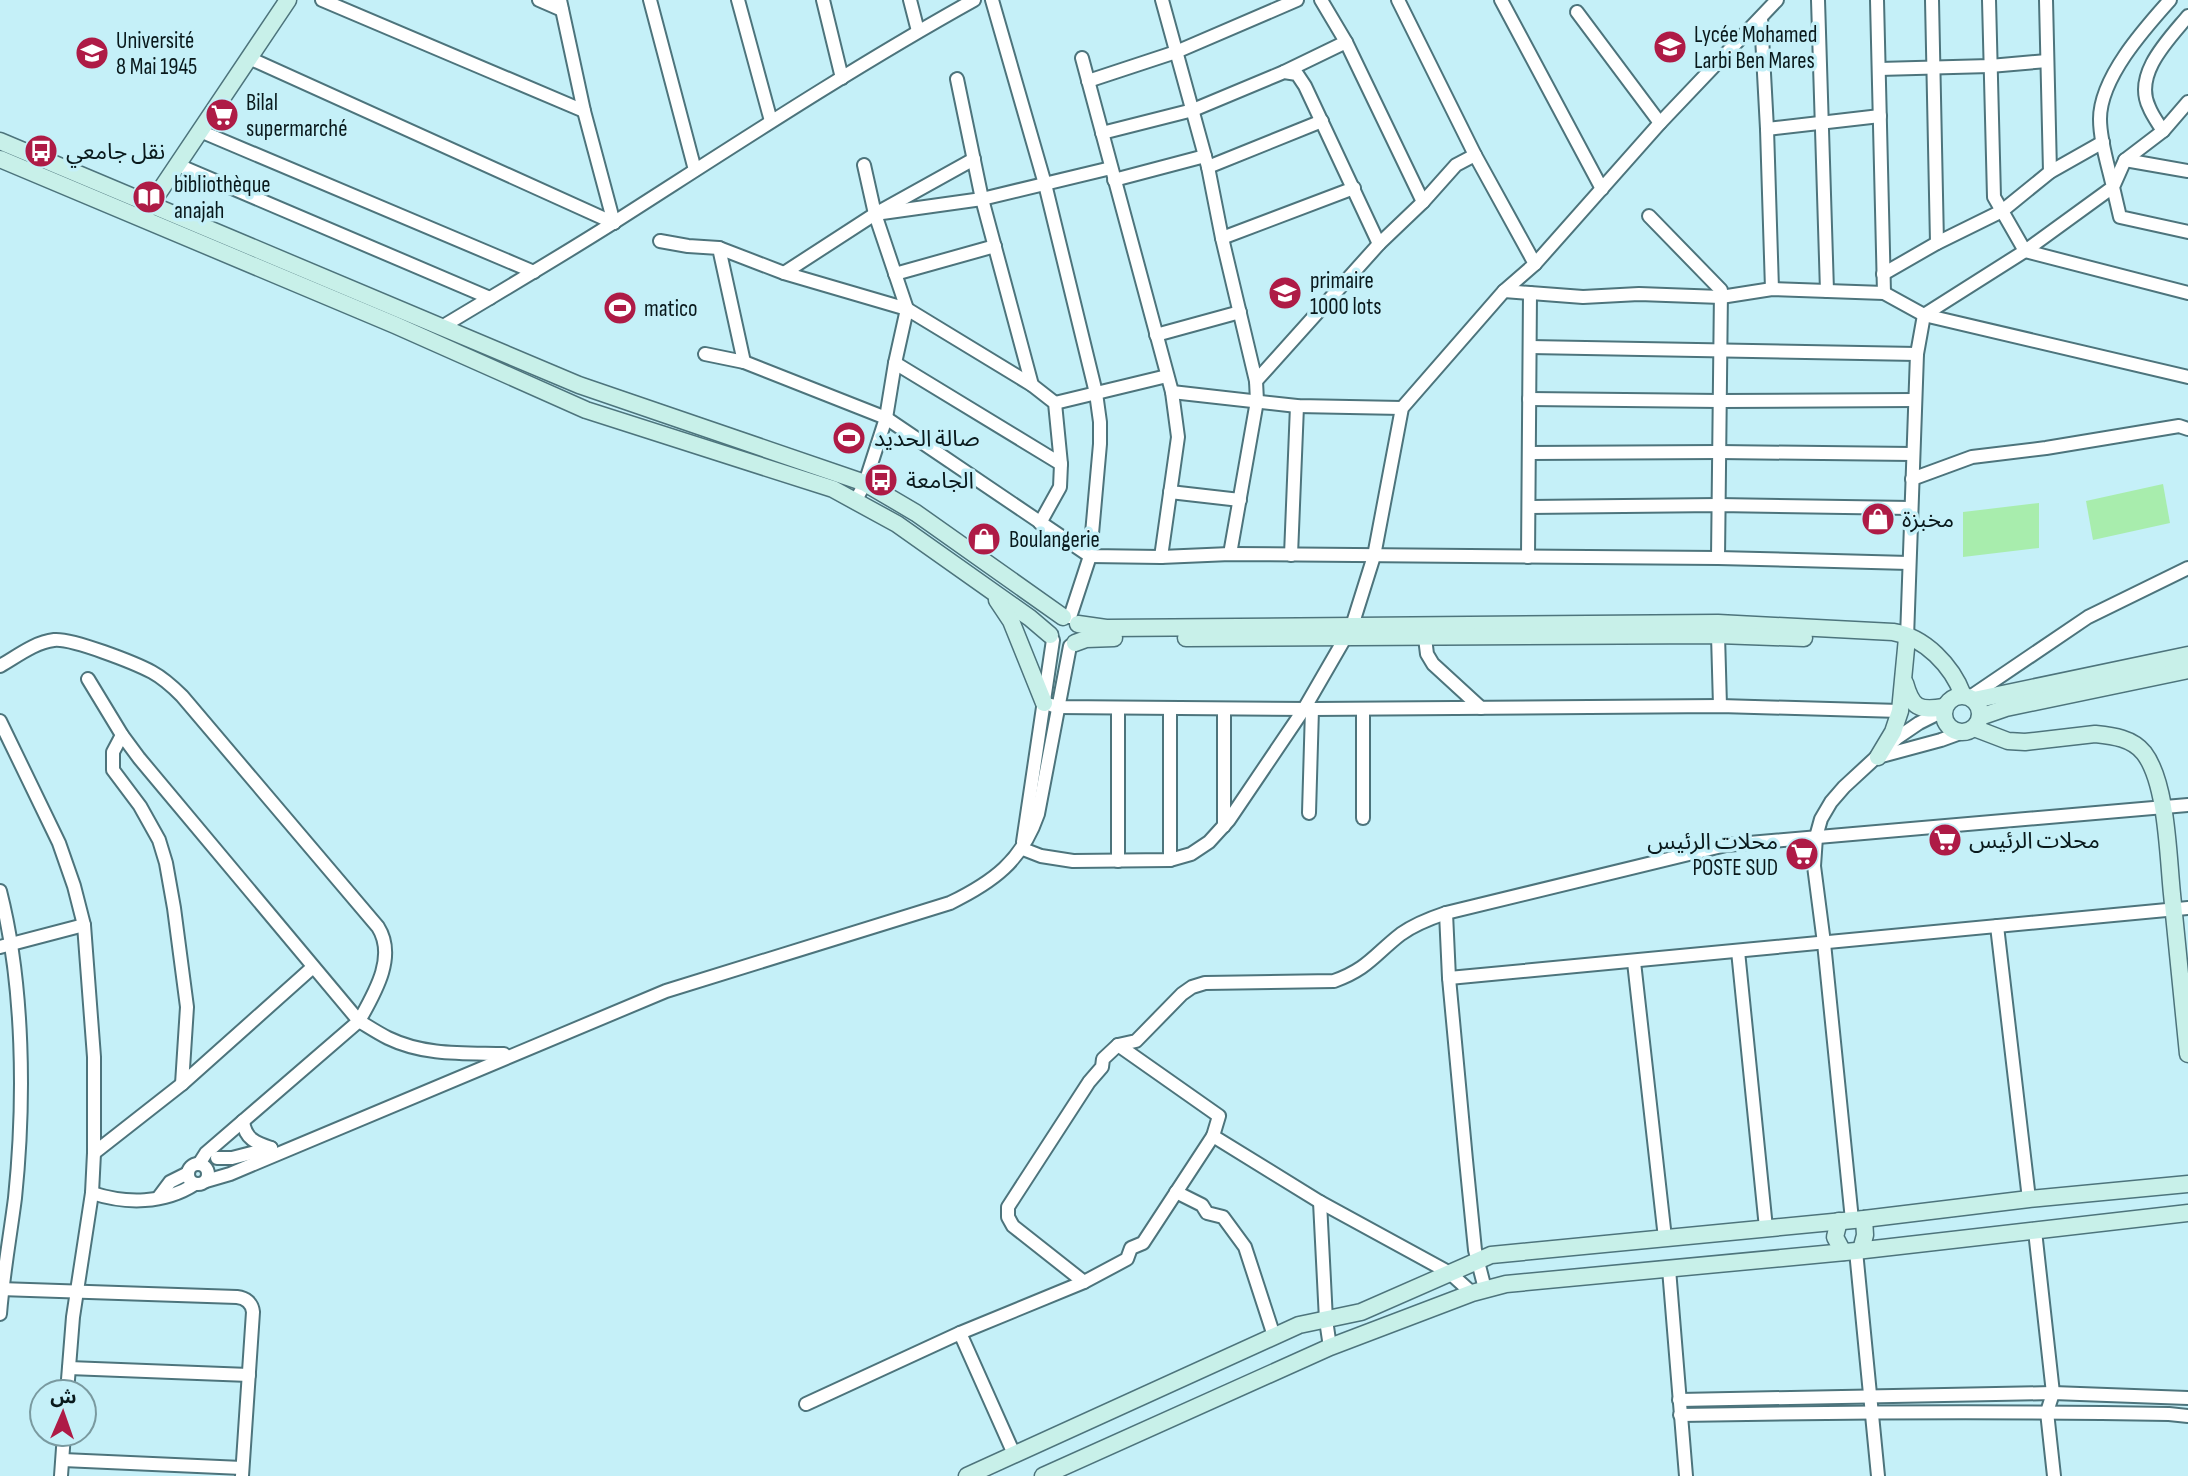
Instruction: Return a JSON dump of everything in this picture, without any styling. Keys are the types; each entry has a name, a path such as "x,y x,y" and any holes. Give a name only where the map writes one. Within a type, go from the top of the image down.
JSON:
{"street":[{"path":"141,220 288,0"},
{"path":"322,0 584,111"},
{"path":"539,0 561,5 584,111 614,223"},
{"path":"650,0 695,170"},
{"path":"738,0 771,121"},
{"path":"822,0 842,78"},
{"path":"910,0 918,31"},
{"path":"425,338 614,223 771,121 974,0"},
{"path":"158,1198 170,1182 188,1173 192,1166 202,1175 229,1174 276,1149 693,981 950,903 993,878 1023,849 1024,825 1050,705 1073,644 1080,634 1071,619 1090,556 1100,422 1096,393 1045,184 992,0"},
{"path":"1163,0 1207,162 1256,381 1257,401 1230,554"},
{"path":"1088,81 1176,52 1297,0"},
{"path":"1321,0 1346,42 1423,202"},
{"path":"1398,0 1475,155 1535,264"},
{"path":"1501,0 1602,189"},
{"path":"1023,849 1056,859 1170,860 1191,854 1209,842 1224,826 1308,709 1349,632 1374,556 1402,408 1504,291 1535,264 1660,124 1777,0"},
{"path":"1818,0 1827,291"},
{"path":"1877,0 1884,293"},
{"path":"1932,0 1937,243"},
{"path":"1989,0 1994,197 2025,251 2188,293"},
{"path":"2046,0 2050,172"},
{"path":"2170,0 2126,54 2104,96 2100,118 2120,217 2188,232"},
{"path":"1577,12 1660,124"},
{"path":"2163,131 2147,105 2146,86 2158,52 2188,16"},
{"path":"1761,18 1772,289"},
{"path":"1101,133 1194,110 1346,42"},
{"path":"249,58 614,223"},
{"path":"1082,58 1172,393 1178,437 1161,557"},
{"path":"1879,69 1990,66 2047,61"},
{"path":"1284,72 1297,74 1305,86 1379,244"},
{"path":"957,79 982,200 1032,385"},
{"path":"1878,757 1893,732 1900,711 1904,681 1917,354 1924,315 2025,251 2113,187 2125,160 2163,131 2188,102"},
{"path":"1767,129 1880,116"},
{"path":"875,214 982,200 1045,184 1207,162 1322,121"},
{"path":"200,131 534,272"},
{"path":"0,141 579,386 865,483 889,495 1071,619 1106,628 1349,632 1424,638 1718,635 1894,642 1907,638"},
{"path":"1883,274 1937,243 2002,211 2050,172 2103,142"},
{"path":"1256,381 1379,244 1423,202 1456,165 1475,155"},
{"path":"0,159 425,338 586,410 809,480 856,500 897,524 990,590 1060,646 1087,639 1105,638 1718,623 1893,632 1928,648 1952,671 1980,710 1972,726 1958,732 1945,722 1944,709"},
{"path":"784,273 875,214 974,159"},
{"path":"2125,160 2188,171"},
{"path":"178,165 490,298"},
{"path":"856,500 865,483 886,418 907,309 875,214 864,165"},
{"path":"1222,238 1354,188"},
{"path":"1648,216 1721,290 1718,558"},
{"path":"660,241 719,248 784,273 907,309 1032,385 1055,404 1061,464 1060,487 1040,523"},
{"path":"895,274 995,246"},
{"path":"719,248 744,362"},
{"path":"1504,291 1583,297 1639,294 1721,297 1772,289 1884,293 1924,315 2188,377"},
{"path":"1528,558 1530,293"},
{"path":"1156,335 1240,312"},
{"path":"1530,347 1917,354"},
{"path":"705,354 744,362 886,418 1090,556 1230,554 1718,558 1909,563"},
{"path":"895,363 1061,464"},
{"path":"1055,404 1167,376"},
{"path":"1172,393 1297,405 1402,408"},
{"path":"1530,399 1915,400"},
{"path":"1291,555 1297,405"},
{"path":"1912,479 1972,457 2179,426 2188,429"},
{"path":"1529,453 1913,454"},
{"path":"1170,492 1240,499"},
{"path":"1529,507 1718,505 1911,508"},
{"path":"1969,697 2088,617 2188,568"},
{"path":"990,590 1011,621 1050,705"},
{"path":"1050,705 1051,625 1054,621 1071,619"},
{"path":"1718,635 1720,706"},
{"path":"1424,638 1427,654 1433,664 1481,708"},
{"path":"0,666 43,643 66,641 142,667 159,676 175,689 381,932 385,950 382,971 359,1021 203,1155 202,1175"},
{"path":"1878,1476 1853,1251 1865,1235 1852,1220 1814,866 1815,837 1821,819 1844,787 1908,730 1944,709 1955,696 1969,697 2188,655"},
{"path":"1878,757 1941,740 2006,708 2188,670"},
{"path":"88,679 122,735 359,1021 387,1038 420,1049 453,1053 512,1054"},
{"path":"1904,681 1912,702 1920,708 1944,709"},
{"path":"1050,705 1224,709 1720,706 1900,711"},
{"path":"1118,708 1118,861"},
{"path":"1170,708 1170,860"},
{"path":"1224,709 1224,826"},
{"path":"1308,709 1309,813"},
{"path":"1363,709 1363,818"},
{"path":"0,721 59,843 84,925 94,1057 94,1153 92,1193 73,1317 68,1378"},
{"path":"1972,726 2008,741 2025,742 2095,734 2119,737 2132,742 2143,751 2152,766 2163,807 2181,908 2188,1054"},
{"path":"122,735 113,752 113,770 153,828 166,863 173,897 187,1007 182,1084"},
{"path":"1084,1282 1013,1226 1008,1217 1008,1207 1088,1082 1101,1067 1103,1059 1118,1045 1136,1041 1192,987 1205,983 1334,981 1353,974 1368,964 1403,932 1446,912 1726,845 2188,805"},
{"path":"0,891 5,946 18,1027 20,1109 15,1196 1,1289 0,1314"},
{"path":"1449,978 2181,908"},
{"path":"1446,912 1449,978 1479,1291"},
{"path":"5,946 84,925"},
{"path":"1997,926 2029,1199"},
{"path":"1738,951 1766,1228"},
{"path":"1634,962 1665,1238"},
{"path":"94,1153 182,1084 313,967"},
{"path":"806,1404 960,1333 1084,1282 1127,1259 1131,1248 1143,1243 1213,1136 1219,1115 1118,1045"},
{"path":"243,1121 244,1129 251,1140 276,1149"},
{"path":"92,1193 124,1201 178,1195 217,1158 227,1136"},
{"path":"1213,1136 1320,1202 1479,1291"},
{"path":"217,1158 232,1158 276,1149"},
{"path":"967,1476 1299,1325 1361,1312 1495,1254 1852,1220 2029,1199 2188,1186 2184,1206 2188,1213 1853,1251 1506,1284 1479,1291 1330,1347 1043,1476"},
{"path":"1176,1192 1202,1205 1207,1213 1223,1217 1245,1247 1274,1336"},
{"path":"1320,1202 1326,1320 1330,1347"},
{"path":"1852,1220 1835,1237 1853,1251"},
{"path":"2035,1231 2053,1393 2047,1412 2054,1476"},
{"path":"1669,1269 1686,1476"},
{"path":"1,1289 237,1297 246,1299 253,1307 242,1472 62,1460"},
{"path":"960,1333 1014,1454"},
{"path":"69,1368 249,1375"},
{"path":"1679,1400 2053,1393 2188,1398"},
{"path":"1681,1415 2047,1412 2188,1416"},
{"path":"61,1476 63,1448"}],"green space":[{"path":"2163,484 2170,523 2093,540 2086,501"},
{"path":"2039,503 2039,548 1963,557 1963,512"}],"place":[{"name":"Lycée Mohamed Larbi Ben Mares","path":"1670,47"},
{"name":"Université 8 Mai 1945","path":"92,53"},
{"name":"Bilal supermarché","path":"222,115"},
{"name":"نقل جامعي","path":"41,151"},
{"name":"bibliothèque anajah","path":"149,197"},
{"name":"primaire 1000 lots","path":"1285,293"},
{"name":"matico","path":"620,308"},
{"name":"صالة الحديد","path":"849,438"},
{"name":"الجامعة","path":"881,480"},
{"name":"مخبزة","path":"1878,519"},
{"name":"Boulangerie","path":"984,539"},
{"name":"محلات الرئيس","path":"1945,840"},
{"name":"محلات الرئيس POSTE SUD","path":"1802,854"}]}
